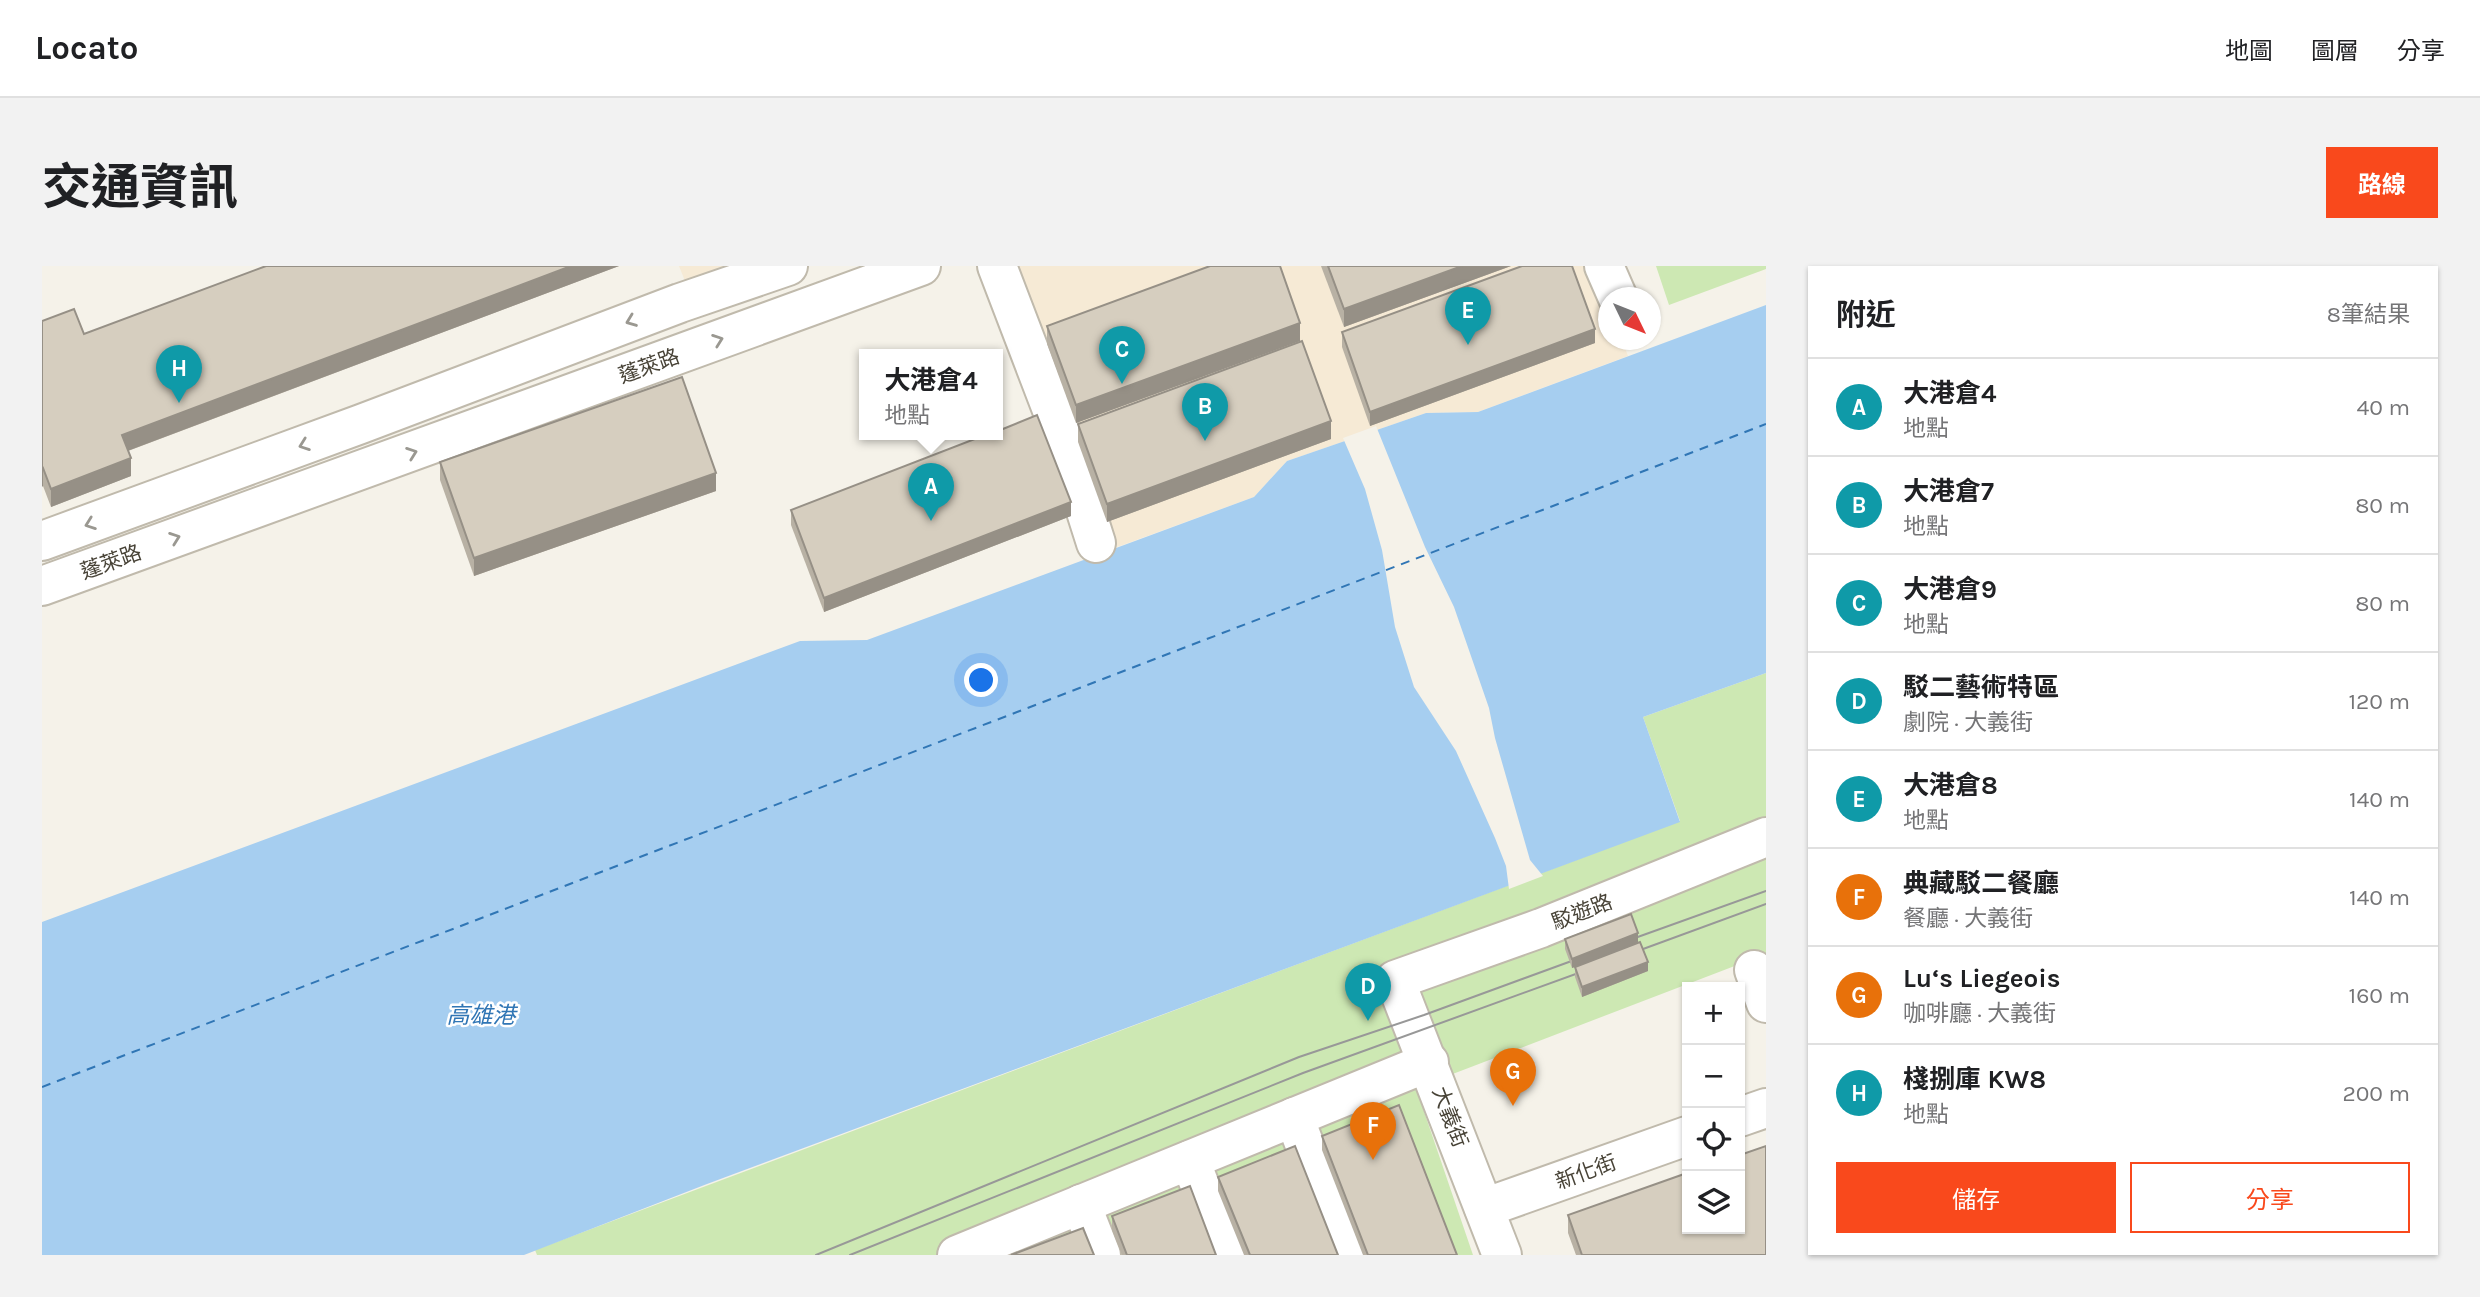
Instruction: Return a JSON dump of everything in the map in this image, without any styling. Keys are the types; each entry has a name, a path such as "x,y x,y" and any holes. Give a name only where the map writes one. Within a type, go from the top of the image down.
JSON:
{"street":[{"name":"蓬萊路","path":"42,541 680,303 788,266"},
{"name":"蓬萊路","path":"42,586 920,266"},
{"path":"997,266 1062,436 1096,543"},
{"path":"1604,266 1613,287"},
{"path":"361,424 378,465"},
{"name":"駁遊路","path":"1395,980 1552,923 1766,837"},
{"name":"大義街","path":"1395,980 1502,1255"},
{"path":"971,1252 1294,1117 1432,1071"},
{"path":"1745,1115 1766,1108"},
{"path":"1294,1117 1348,1255"},
{"name":"新化街","path":"1484,1208 1682,1138"},
{"path":"1190,1160 1227,1255"},
{"path":"1081,1204 1101,1255"}],"shaded area":[{"path":"679,266 748,266 687,286"},
{"path":"1011,266 1594,266 1602,287 1598,287 1598,350 1626,350 1628,356 1478,412 1426,413 1287,461 1254,497 1109,550"}],"green space":[{"path":"1656,266 1766,266 1766,269 1669,305"},
{"path":"1766,673 1766,954 1693,982 1682,982 1682,986 1416,1088 1473,1255 537,1255 535,1250 1680,821 1643,717"}],"water":[{"name":"高雄港","path":"1766,305 1766,673 1643,717 1680,822 707,1184 524,1255 42,1255 42,922 800,641 867,640 1254,497 1287,461 1426,413 1478,412 1645,350 1661,350 1661,344"}],"pier":[{"path":"1376,426 1425,547 1454,607 1489,708 1530,860 1543,876 1509,889 1506,866 1495,838 1456,751 1414,687 1395,627 1382,550 1365,489 1343,438"}],"building":[{"path":"266,266 571,266 122,435 131,458 51,489 42,469 42,321 74,309 84,334"},
{"path":"1210,266 1280,266 1300,323 1076,405 1047,326"},
{"path":"1328,266 1462,266 1344,309"},
{"path":"1522,266 1572,266 1595,329 1370,412 1342,332"},
{"path":"1302,341 1331,421 1107,504 1078,424"},
{"path":"682,377 716,473 474,558 440,462"},
{"path":"1037,415 1071,502 824,598 791,510 972,440 1003,440 1003,429"},
{"path":"1631,914 1638,933 1572,959 1565,939"},
{"path":"1640,942 1648,962 1582,987 1575,967"},
{"path":"1399,1105 1457,1255 1368,1255 1322,1136"},
{"path":"1295,1146 1338,1255 1250,1255 1218,1177"},
{"path":"1766,1146 1766,1255 1582,1255 1568,1215 1682,1175 1682,1234 1745,1234 1745,1153"},
{"path":"1190,1186 1216,1255 1127,1255 1112,1216"},
{"path":"1083,1228 1094,1255 1011,1255"}],"ferry route":[{"path":"42,1087 1766,424"}],"tram line":[{"path":"1621,943 1766,891"},
{"path":"1624,956 1766,904"},
{"path":"816,1255 1299,1057 1588,955"},
{"path":"850,1255 1303,1073 1595,967"}],"place":[{"name":"大港倉8","path":"1468,345"},
{"name":"大港倉9","path":"1122,384"},
{"name":"棧捌庫 KW8","path":"179,403"},
{"name":"大港倉7","path":"1205,441"},
{"name":"大港倉4","path":"931,521"},
{"name":"駁二藝術特區","path":"1368,1021"},
{"name":"Lu‘s Liegeois","path":"1513,1106"},
{"name":"典藏駁二餐廳","path":"1373,1160"}]}
